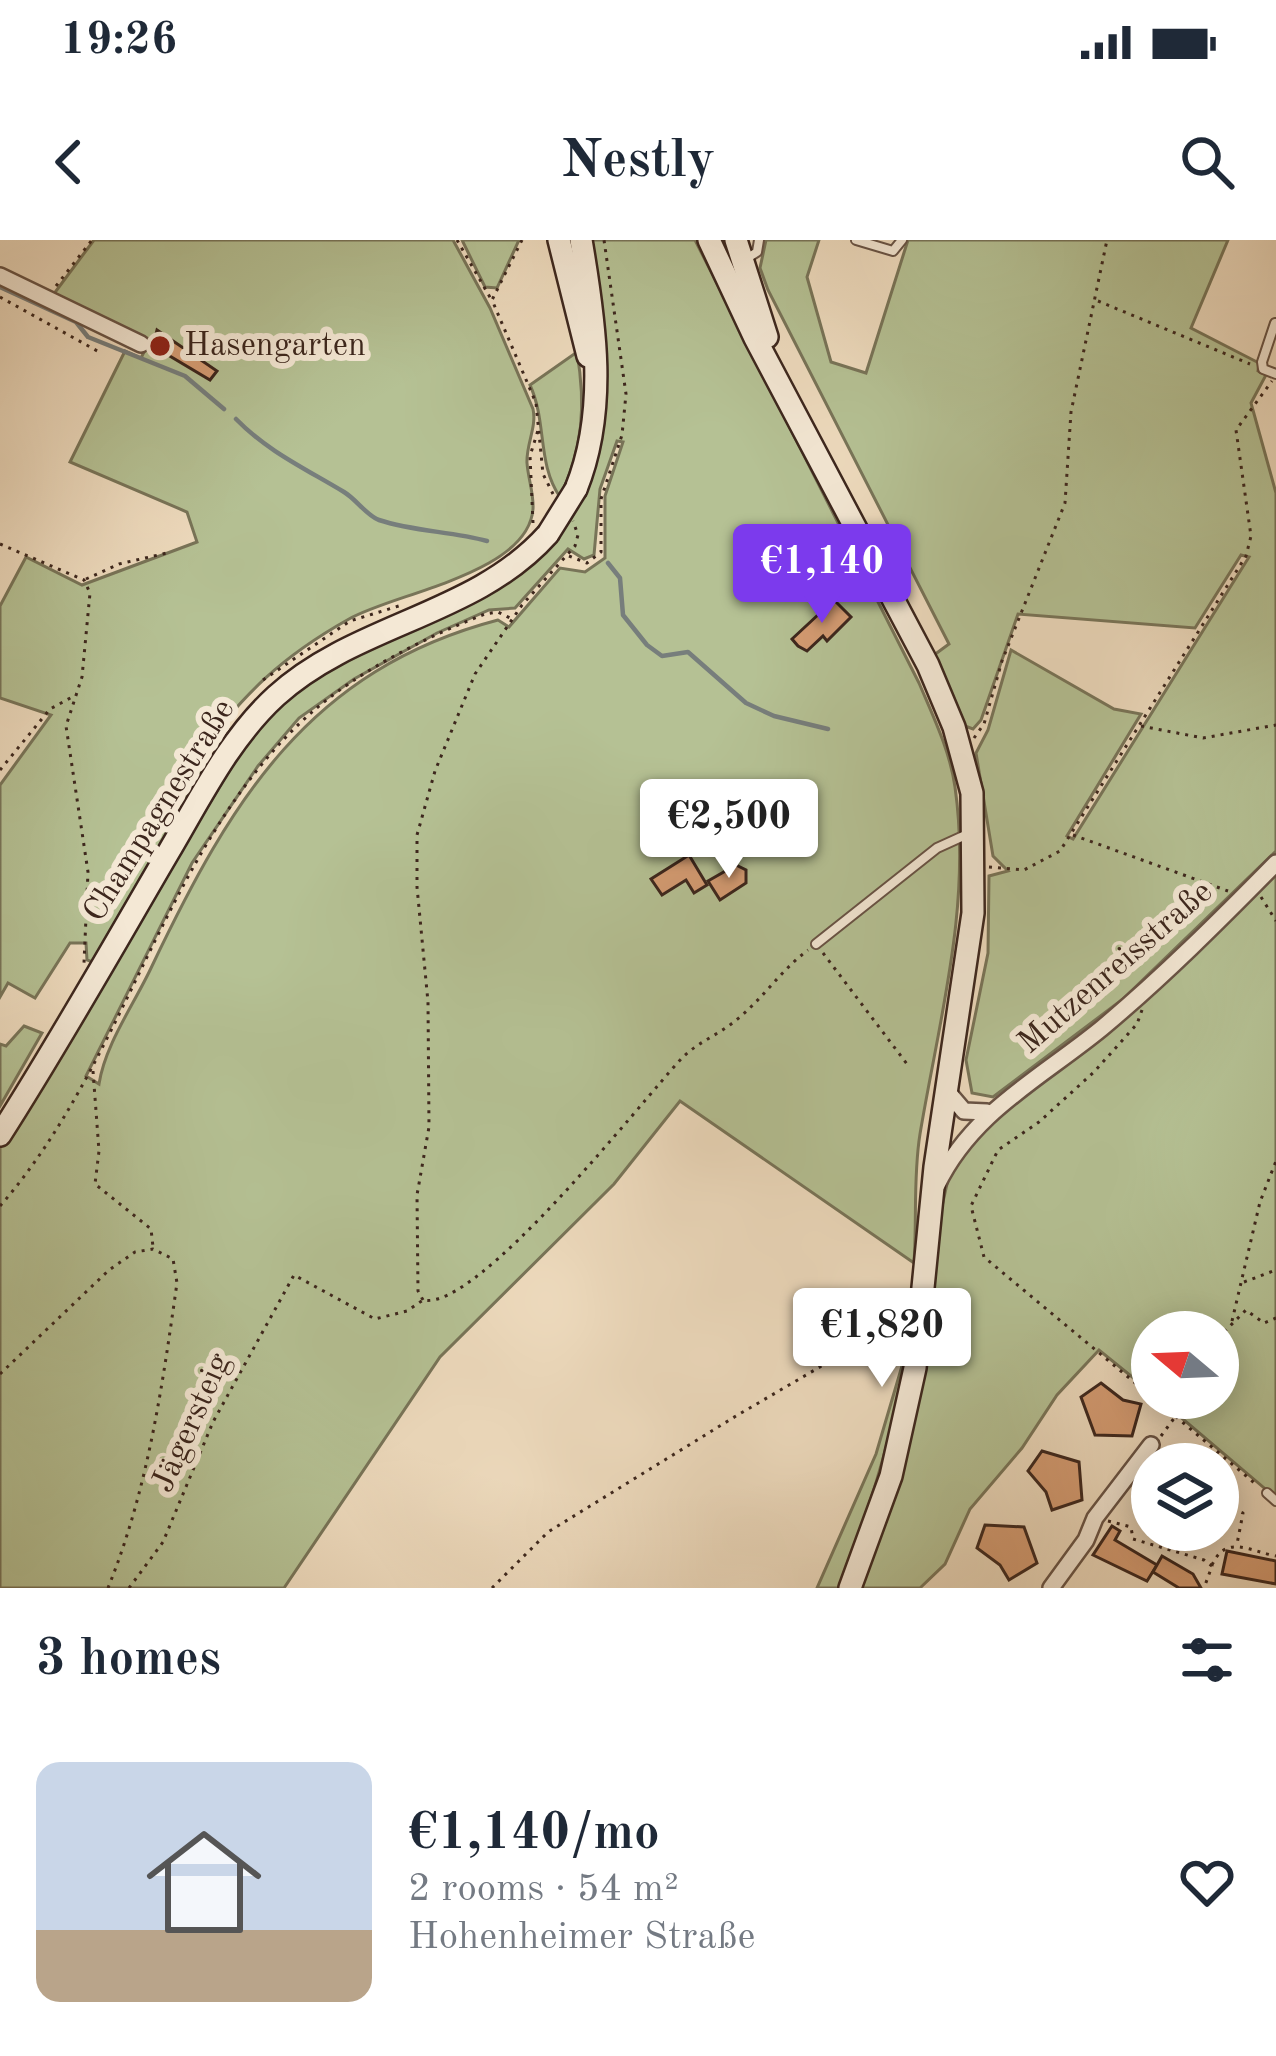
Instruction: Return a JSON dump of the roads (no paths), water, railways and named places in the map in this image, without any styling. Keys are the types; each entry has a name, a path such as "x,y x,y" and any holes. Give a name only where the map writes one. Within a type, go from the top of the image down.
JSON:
{"main road":[{"name":"Champagnestraße","path":"559,240 594,376"},
{"name":"Champagnestraße","path":"0,1135 214,776 262,710 338,652 498,578 577,489 593,432 594,376 594,326 581,240"},
{"path":"709,240 734,257 774,367 928,665 961,747 974,831 973,913 932,1198 919,1340 896,1461 850,1588"}],"street":[{"path":"0,276 141,344"},
{"name":"Mutzenreisstraße","path":"932,1198 951,1157 990,1111 1137,998 1276,863"},
{"path":"946,1090 964,1112 990,1111"},
{"path":"1057,1586 1095,1518 1131,1470"}],"lane":[{"path":"734,257 757,253 759,240"},
{"path":"856,240 895,251 902,240"},
{"path":"1274,323 1263,369 1276,375"},
{"path":"816,944 894,887 937,848 974,831"},
{"path":"1267,1493 1276,1501"}],"waterway":[{"path":"0,287 76,322 88,337 185,376 224,409"},
{"path":"236,419 375,518 487,541"},
{"path":"608,563 620,578 623,615 647,645 662,656 688,652 746,703 774,716 828,729"}],"place":[{"name":"Hasengarten","path":"160,346"}]}
